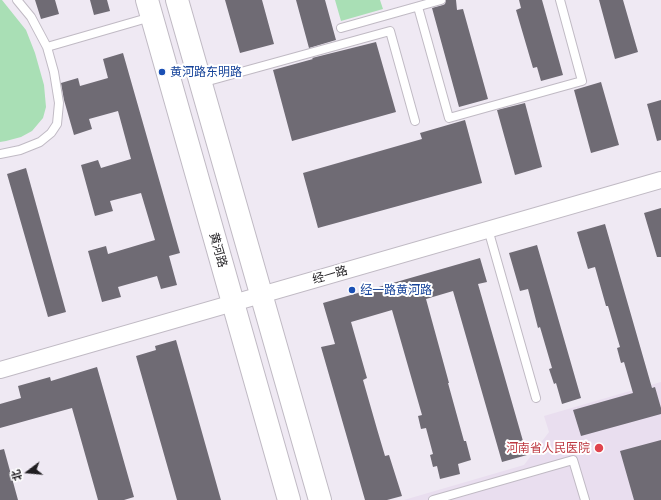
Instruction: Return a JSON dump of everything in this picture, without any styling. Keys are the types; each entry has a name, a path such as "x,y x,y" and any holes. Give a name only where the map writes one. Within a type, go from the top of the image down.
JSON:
{"main road":[{"path":"177,0 320,500"},
{"name":"黄河路","path":"149,8 290,500"}],"street":[{"name":"经一路","path":"0,370 661,180"}],"lane":[{"path":"0,154 20,150 40,142 51,133 57,124 59,104 54,72 47,47 31,16 17,0"},
{"path":"341,28 441,0"},
{"path":"418,7 449,118 582,81 560,0"},
{"path":"47,47 149,8"},
{"path":"201,83 390,31 415,121"},
{"path":"488,229 536,398"},
{"path":"433,500 574,460 585,500"}],"shaded area":[{"name":"河南省人民医院","path":"661,382 661,500 404,500 524,465 549,432 544,416"}],"green space":[{"path":"0,0 2,0 26,30 35,53 44,85 46,107 43,118 32,131 21,137 0,142"},
{"path":"335,0 380,0 383,9 341,21"}],"building":[{"path":"35,0 55,0 59,14 41,19"},
{"path":"90,0 107,0 110,11 94,15"},
{"path":"225,0 262,0 274,44 240,53"},
{"path":"296,0 325,0 336,40 309,48"},
{"path":"446,0 456,0 457,10 463,9 488,99 459,107 432,8 445,4"},
{"path":"519,0 542,0 563,75 541,81 537,67 533,68 516,10 521,8"},
{"path":"599,0 623,0 638,52 615,59"},
{"path":"376,42 396,112 292,141 273,70 313,59 312,58"},
{"path":"123,53 180,253 169,256 177,285 161,289 157,276 118,287 121,297 102,302 88,251 106,246 108,254 155,240 141,193 110,201 113,211 95,216 81,165 98,160 101,168 131,159 118,111 89,119 92,129 74,135 64,100 61,83 78,78 80,86 108,78 103,59"},
{"path":"601,82 619,145 591,153 574,90"},
{"path":"661,100 661,140 657,141 647,104"},
{"path":"525,103 542,167 515,175 497,110"},
{"path":"465,120 482,183 318,228 303,173 422,139 420,133"},
{"path":"26,168 66,312 48,317 7,174"},
{"path":"661,208 661,257 657,257 644,213"},
{"path":"605,224 652,388 655,387 661,408 661,414 581,436 573,410 633,393 624,362 621,363 617,348 620,347 595,267 588,269 577,232"},
{"path":"537,245 581,398 562,404 556,383 554,384 549,369 552,368 540,327 538,328 528,289 520,291 509,253"},
{"path":"480,258 487,282 478,284 527,455 502,462 453,291 426,299 464,441 466,441 471,460 458,464 460,474 440,479 437,466 433,467 430,455 433,454 426,428 421,429 418,416 422,415 392,310 351,322 367,378 363,380 377,429 385,456 389,455 402,496 387,500 365,500 321,347 335,344 323,303"},
{"path":"176,340 221,500 177,500 136,356 156,350 155,346"},
{"path":"97,367 134,497 124,500 98,500 72,408 0,428 0,404 21,398 18,386 50,377 51,381"},
{"path":"661,440 661,500 634,500 620,451"},
{"path":"4,449 18,500 0,500 0,450"}],"place":[{"name":"黄河路东明路","path":"162,72"},
{"name":"经一路黄河路","path":"352,290"},
{"name":"河南省人民医院","path":"599,448"}]}
